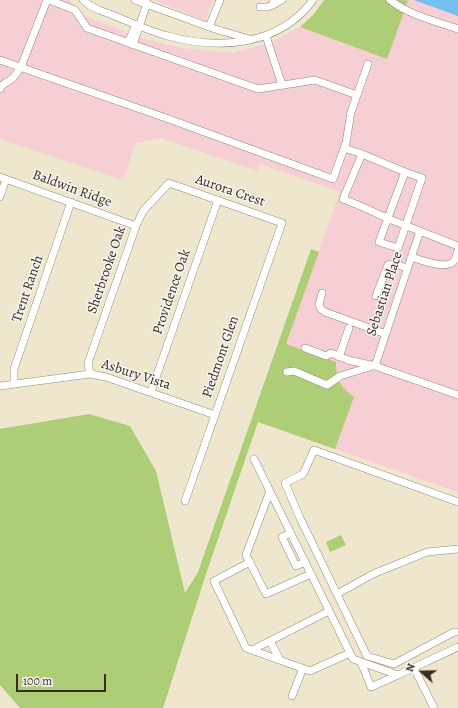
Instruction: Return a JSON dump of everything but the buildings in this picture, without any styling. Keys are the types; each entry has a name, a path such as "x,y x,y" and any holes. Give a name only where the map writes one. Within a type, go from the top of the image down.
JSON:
{"street":[{"path":"0,89 1,86 14,78 21,67 48,0 75,10 87,28 258,89 315,80 357,95"},
{"path":"83,0 99,10 166,35 202,42 230,42 266,36 284,27 302,14 313,0"},
{"path":"135,0 147,3 209,27 252,39"},
{"path":"209,27 220,0"},
{"path":"260,7 267,7 282,0"},
{"path":"390,0 397,6 415,14 458,29"},
{"path":"131,44 139,30 139,25 147,3"},
{"path":"266,36 282,85"},
{"path":"0,60 166,118 333,179 344,148 351,112 368,64"},
{"path":"344,148 422,178 398,248 379,242 405,172"},
{"path":"362,154 343,200 458,246"},
{"path":"0,197 3,178"},
{"name":"Baldwin Ridge","path":"3,178 136,226"},
{"name":"Aurora Crest","path":"169,183 282,223"},
{"name":"Sherbrooke Oak","path":"90,374 88,363 136,226 143,211 169,183"},
{"name":"Providence Oak","path":"151,392 218,200"},
{"name":"Trent Ranch","path":"14,384 14,369 71,202"},
{"name":"Piedmont Glen","path":"185,501 282,223"},
{"name":"Sebastian Place","path":"375,366 420,231"},
{"path":"411,257 432,263 447,265 454,261 458,250"},
{"path":"376,296 388,265 394,264 407,268"},
{"path":"322,293 319,305 325,312 386,334"},
{"path":"339,357 349,328"},
{"path":"305,348 326,356 331,353 348,360 375,366 458,395"},
{"path":"287,372 294,371 328,385 340,376 375,366"},
{"name":"Asbury Vista","path":"0,386 90,374 106,377 215,415"},
{"path":"458,502 314,450 303,474 285,483 300,518 367,656 394,664 454,632 458,632"},
{"path":"254,459 353,659 398,676"},
{"path":"270,491 246,555 266,594 311,574"},
{"path":"337,594 373,574 427,552 458,549"},
{"path":"250,562 214,581 246,648 310,671 350,653"},
{"path":"252,650 329,611"},
{"path":"270,641 280,660"},
{"path":"361,662 371,687 398,676 458,646"},
{"path":"292,696 303,668"},
{"path":"414,668 434,708"}],"shaded area":[{"path":"0,0 69,0 82,15 141,38 183,48 233,53 272,42 300,27 387,59 407,1 404,0 458,0 458,492 258,422 340,192 260,164 257,171 161,138 136,143 123,180 0,139"},
{"path":"153,0 213,0 205,20"}],"green space":[{"path":"324,0 408,1 387,59 300,27 313,15"},
{"path":"311,249 319,252 286,344 336,362 338,378 342,386 354,397 335,449 258,422 206,574 163,708 20,708 0,685 0,429 89,414 130,426 156,471 185,593 198,572"},
{"path":"341,535 346,545 330,552 326,542"}],"water":[{"path":"414,0 458,0 458,16"}]}
